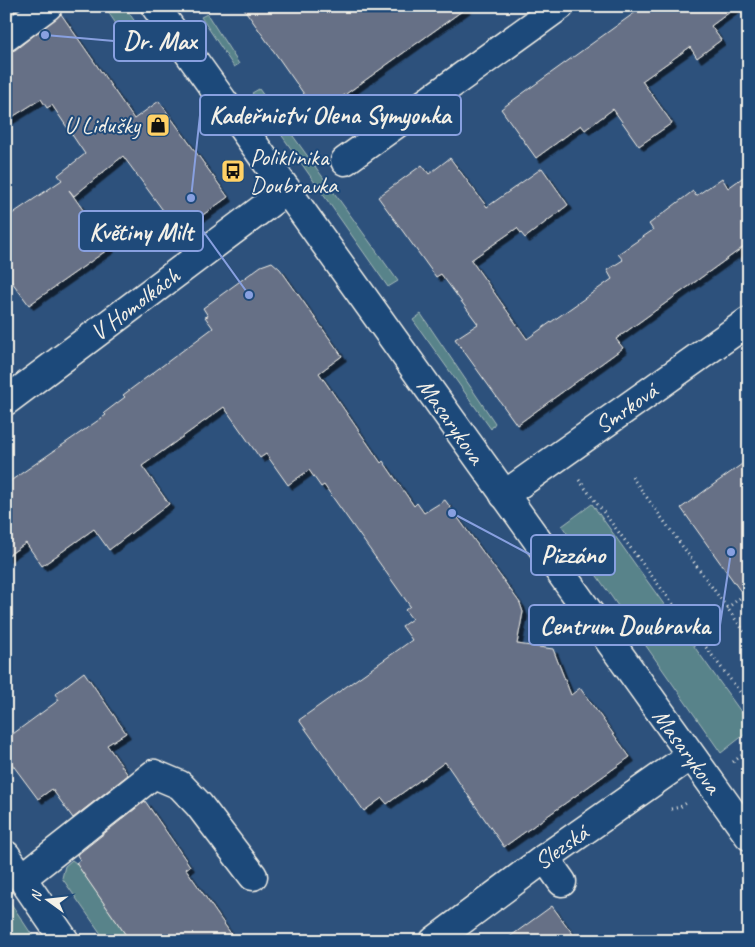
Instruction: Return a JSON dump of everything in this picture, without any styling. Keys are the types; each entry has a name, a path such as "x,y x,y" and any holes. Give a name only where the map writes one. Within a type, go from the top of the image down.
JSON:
{"street":[{"path":"6,37 48,6"},
{"name":"Masarykova","path":"155,6 749,836"},
{"path":"345,161 560,6"},
{"name":"V Homolkách","path":"6,401 287,190"},
{"name":"Smrková","path":"504,496 749,321"},
{"name":"Slezská","path":"434,941 545,858 690,756"},
{"path":"22,878 154,774 180,785 200,805 253,876"},
{"path":"6,855 65,941"},
{"path":"545,858 562,882"}],"path":[{"path":"632,477 749,638"},
{"path":"580,480 749,704"},
{"path":"727,608 744,596"}],"green space":[{"path":"104,6 124,6 143,33 129,43"},
{"path":"207,14 239,64 234,67 201,17"},
{"path":"259,89 398,281 388,287 252,93"},
{"path":"421,314 495,423 491,429 413,320"},
{"path":"592,504 749,723 749,731 721,753 562,526"},
{"path":"72,860 76,863 130,941 106,941 62,878 65,866"},
{"path":"6,896 36,941 18,941 6,924"}],"building":[{"path":"6,6 21,6 6,17"},
{"path":"242,6 469,6 318,114"},
{"path":"644,6 738,6 711,26 721,40 697,58 690,47 642,81 672,123 639,146 613,109 585,130 581,125 536,158 501,109"},
{"path":"61,14 134,119 159,101 228,197 179,232 123,156 74,196 69,190 110,248 29,305 6,274 6,218 62,180 58,175 85,154 52,105 47,108 41,99 6,121 6,52 15,50"},
{"path":"450,158 487,207 542,168 568,205 525,238 517,228 471,260 527,339 612,279 607,270 623,260 618,254 653,230 649,224 693,191 696,196 722,178 728,188 749,173 749,243 616,339 623,348 517,425 455,339 478,324 441,274 436,277 378,197 422,165 429,174"},
{"path":"272,262 280,269 342,356 319,373 381,463 383,461 414,506 417,503 424,513 445,500 520,603 523,612 517,644 553,649 571,695 580,688 630,757 504,847 445,762 387,804 382,798 364,811 299,720 412,640 402,626 412,619 405,610 410,606 324,485 321,487 309,470 288,485 266,454 260,458 224,407 142,466 169,504 109,550 94,529 42,566 26,543 6,557 6,484 106,415 104,413 125,397 123,395 213,328 205,317 208,316 203,308 261,266"},
{"path":"749,459 749,603 681,508"},
{"path":"84,672 126,733 107,745 128,775 73,818 52,789 38,799 6,756 6,739 59,700 55,694"},
{"path":"145,801 190,866 186,869 236,941 130,941 76,863 80,860 77,855"},
{"path":"552,906 578,941 504,941"}],"place":[{"name":"Dr. Max","path":"45,35"},
{"name":"U Lidušky","path":"158,125"},
{"name":"Poliklinika Doubravka","path":"233,171"},
{"name":"Kadeřnictví Olena Symyonka","path":"191,198"},
{"name":"Květiny Milt","path":"249,295"},
{"name":"Pizzáno","path":"452,513"},
{"name":"Centrum Doubravka","path":"731,552"}]}
